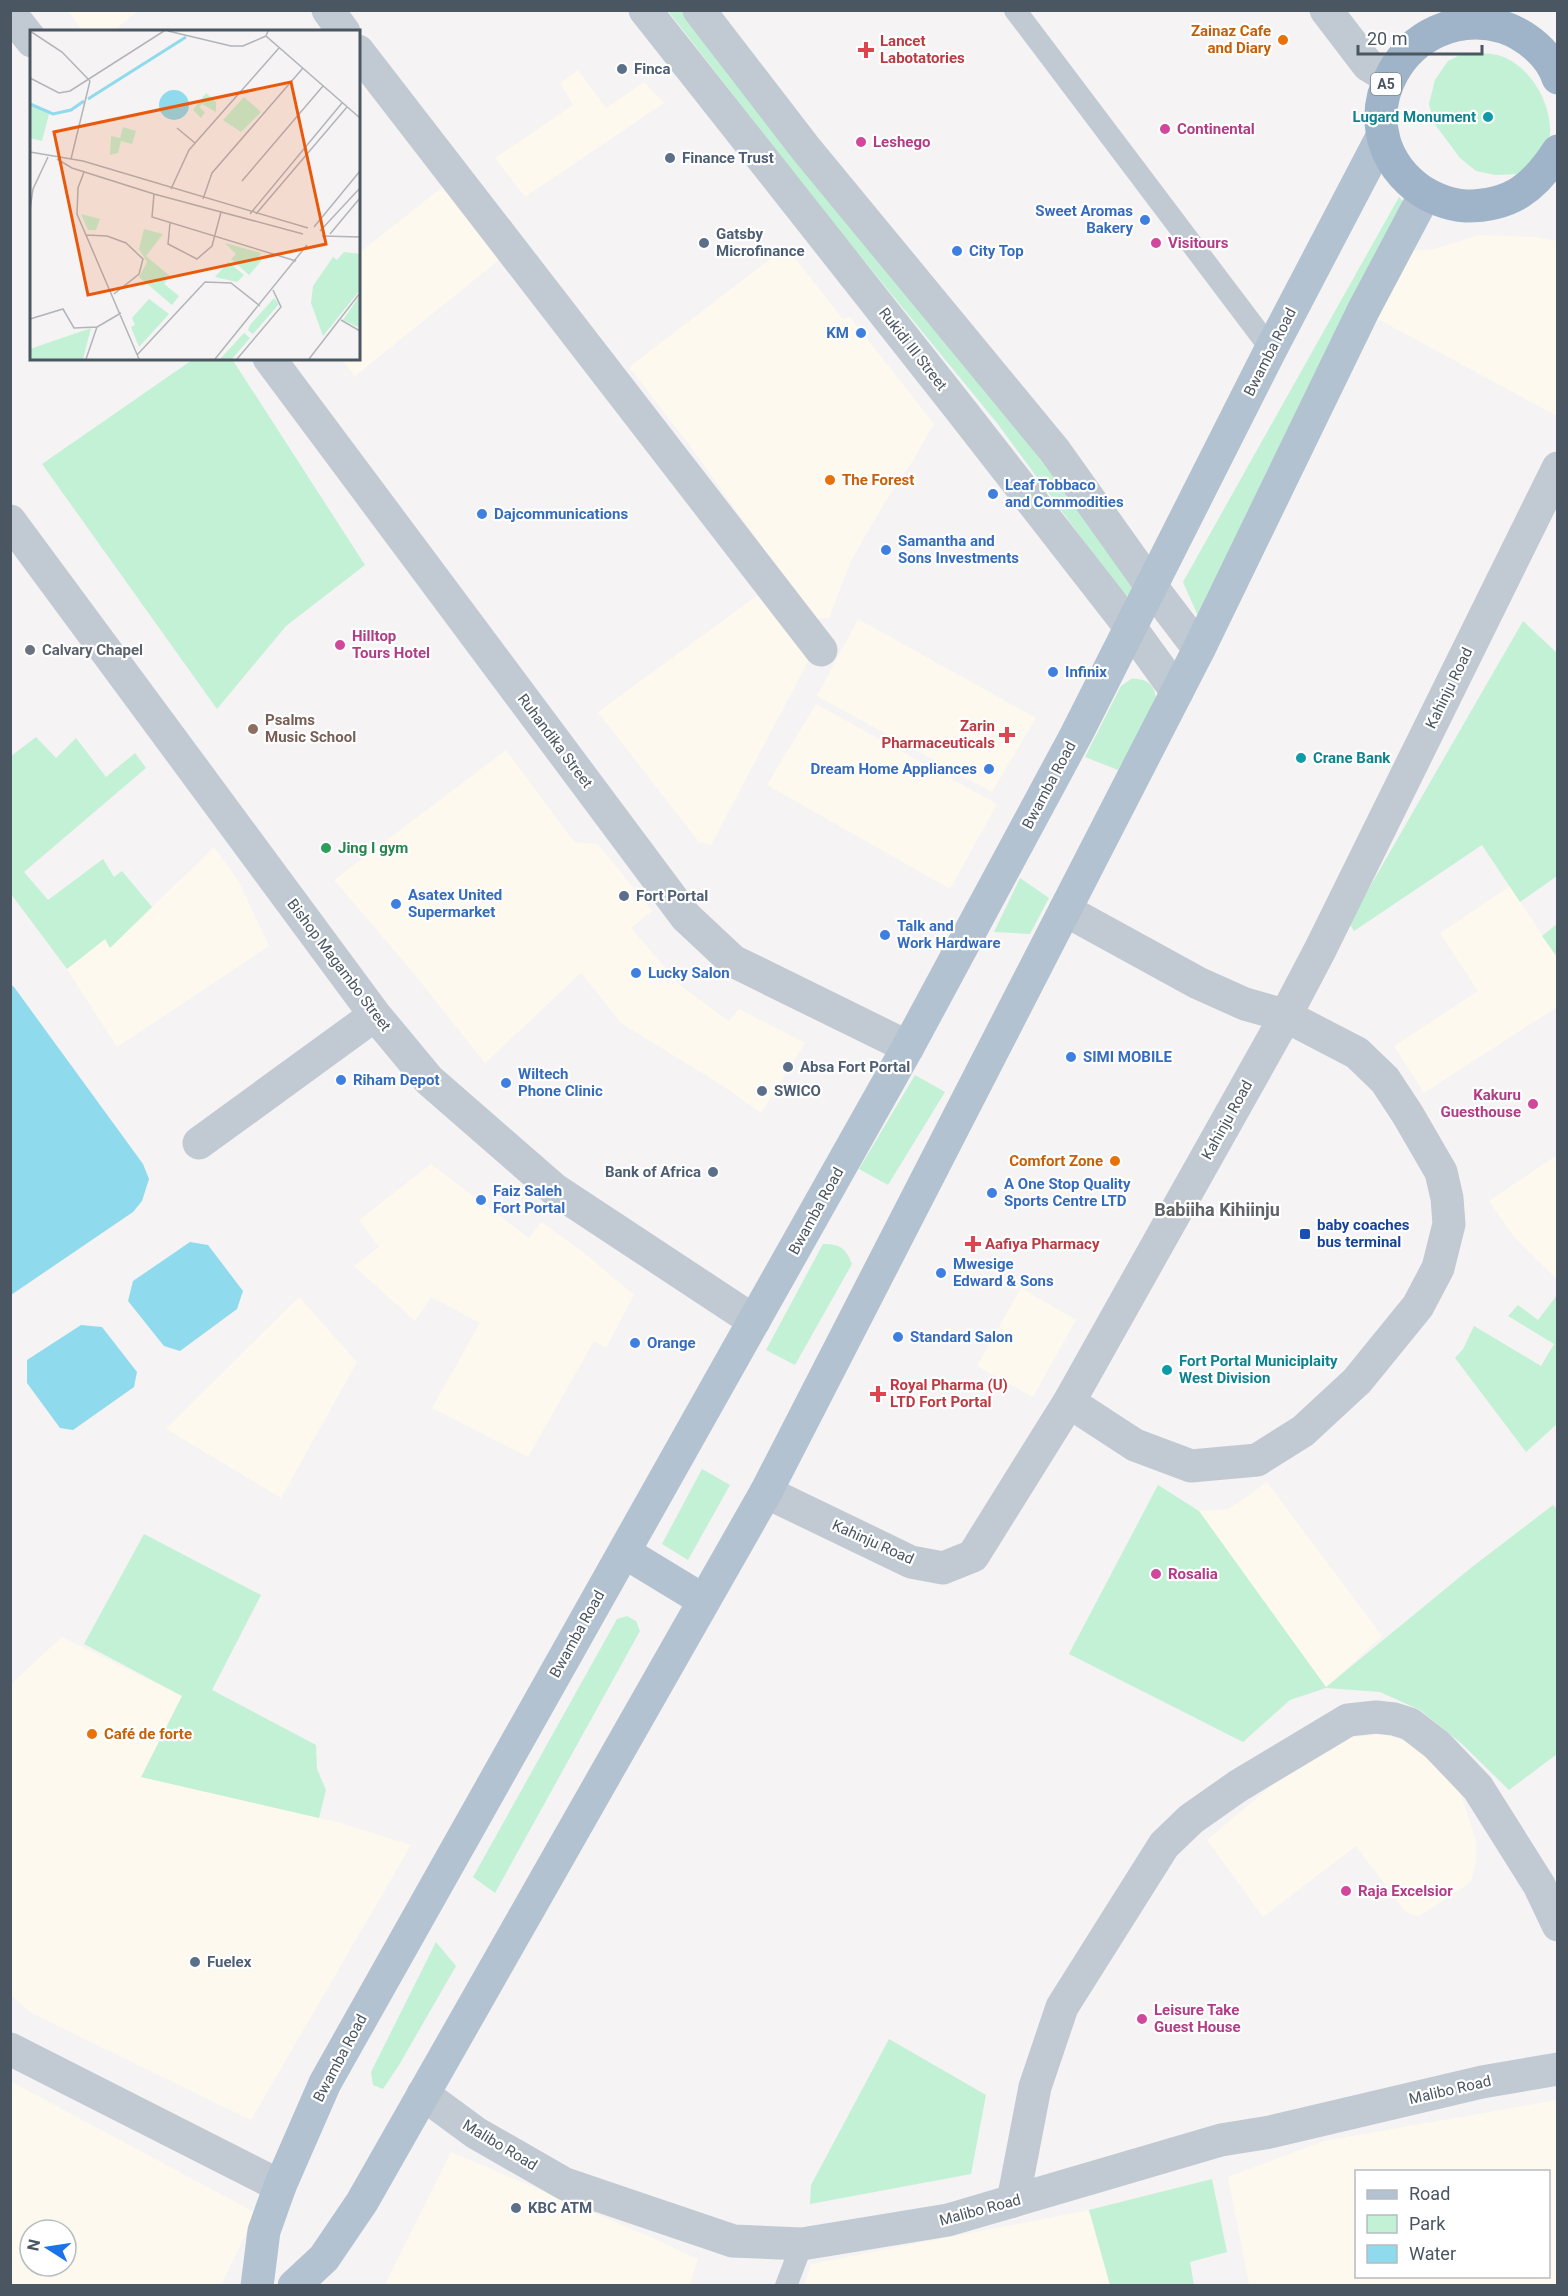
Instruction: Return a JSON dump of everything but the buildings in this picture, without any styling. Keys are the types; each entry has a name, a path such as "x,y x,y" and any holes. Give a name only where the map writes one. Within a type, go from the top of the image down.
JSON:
{"highway":[{"name":"A5","path":"1553,172 1518,195 1487,206 1456,206 1425,194 1398,169 1388,153 1383,135 1381,106 1388,77 1426,21 1459,22 1485,16 1548,46 1557,78"}],"main road":[{"name":"Bwamba Road","path":"257,2286 264,2231 280,2186 325,2083 908,1047 1076,735 1271,349 1383,135"},
{"path":"294,2286 324,2258 362,2202 766,1492 1199,649 1363,311 1425,194"},
{"path":"624,1552 703,1600"}],"street":[{"path":"327,10 342,30"},
{"name":"Rukidi III Street","path":"645,10 1130,627 1177,692"},
{"path":"699,10 806,149 1055,451 1199,649"},
{"path":"1326,10 1368,65 1388,77"},
{"path":"10,13 30,38"},
{"path":"360,54 821,650"},
{"name":"Ruhandika Street","path":"270,360 686,916 733,961 908,1047"},
{"name":"Kahinju Road","path":"766,1492 910,1562 943,1568 973,1556 1069,1402 1320,950 1557,468"},
{"name":"Bishop Magambo Street","path":"10,522 375,1015 429,1080 554,1190 754,1321"},
{"path":"1065,910 1198,983 1245,1004 1284,1015 1357,1053 1385,1080 1441,1172 1447,1198 1449,1224 1438,1268 1418,1306 1357,1381 1303,1431 1257,1460 1191,1466 1135,1444 1069,1402"},
{"path":"199,1143 375,1015"},
{"path":"1013,2201 1035,2087 1062,2007 1164,1845 1191,1819 1238,1786 1348,1720 1376,1717 1394,1719 1410,1724 1437,1745 1478,1788 1539,1885 1557,1925"},
{"path":"10,2049 280,2186"},
{"name":"Malibo Road","path":"423,2094 476,2133 565,2184 733,2241 802,2244 948,2220 1221,2140 1270,2132 1482,2082 1557,2069"}],"lane":[{"path":"1016,10 1271,349"},
{"path":"786,2286 802,2244"}],"shaded area":[{"path":"68,11 138,11 114,30 82,30"},
{"path":"578,70 606,108 644,82 664,103 525,197 495,158 573,105 560,83"},
{"path":"449,182 504,256 355,376 342,360 360,360 360,252"},
{"path":"1479,235 1535,237 1557,241 1557,416 1363,311 1394,252 1434,249"},
{"path":"786,247 843,319 850,317 934,424 851,561 829,618 814,619 690,446 629,367"},
{"path":"762,592 811,656 711,845 699,842 598,712"},
{"path":"858,619 1036,718 992,792 817,696"},
{"path":"816,704 997,804 950,889 767,785"},
{"path":"506,750 574,842 598,844 652,911 631,928 681,986 729,1021 739,1009 805,1043 761,1113 720,1084 622,1024 581,973 485,1063 411,970 334,880"},
{"path":"214,847 239,882 269,946 117,1047 67,969 106,939 111,947"},
{"path":"1510,886 1557,957 1557,1007 1424,1093 1394,1046 1478,991 1440,933"},
{"path":"1557,1155 1557,1279 1514,1237 1489,1201"},
{"path":"431,1164 529,1238 541,1222 583,1252 634,1295 606,1348 594,1341 528,1457 432,1408 480,1323 431,1297 415,1321 354,1266 379,1247 359,1220"},
{"path":"1021,1288 1076,1320 1033,1397 977,1366"},
{"path":"299,1297 357,1362 281,1498 166,1429"},
{"path":"1267,1482 1382,1636 1326,1688 1199,1511 1229,1509"},
{"path":"62,1637 182,1696 142,1777 341,1823 411,1845 251,2120 33,2014 11,1996 11,1684"},
{"path":"1383,1734 1405,1741 1434,1756 1461,1794 1476,1841 1476,1861 1471,1882 1418,1917 1405,1911 1356,1846 1263,1917 1207,1840 1314,1750 1345,1738"},
{"path":"10,2081 256,2213 221,2285 11,2285"},
{"path":"1557,2100 1557,2285 1249,2285 1228,2177 1324,2141"},
{"path":"451,2152 698,2259 690,2285 384,2286"},
{"path":"1089,2210 1110,2285 804,2286 811,2264"}],"green space":[{"path":"668,11 686,11 990,392 1142,589 1134,601 1119,589 997,423 830,219"},
{"path":"1464,53 1490,54 1506,58 1523,70 1537,86 1542,96 1550,126 1547,149 1518,174 1495,175 1476,171 1460,158 1434,123 1429,104 1435,80 1448,61"},
{"path":"1399,197 1415,213 1205,632 1183,582"},
{"path":"192,360 233,360 365,565 286,626 217,709 42,464"},
{"path":"1523,621 1557,653 1557,876 1520,902 1482,845 1354,931 1349,923"},
{"path":"1131,679 1143,680 1152,686 1156,702 1155,708 1118,770 1085,757 1121,686"},
{"path":"36,737 56,758 76,738 106,777 135,753 146,768 24,872 48,900 103,859 114,877 122,871 152,907 110,948 105,939 67,969 11,894 11,756"},
{"path":"1020,878 1049,898 1030,934 994,932"},
{"path":"1557,924 1557,957 1542,936"},
{"path":"915,1075 945,1092 888,1185 859,1169"},
{"path":"823,1244 842,1248 852,1264 795,1365 766,1350"},
{"path":"1557,1295 1557,1424 1526,1452 1455,1358 1463,1349 1474,1326 1541,1366 1554,1344 1508,1316 1518,1305 1538,1320"},
{"path":"702,1469 730,1485 688,1560 662,1544"},
{"path":"1158,1485 1199,1511 1326,1687 1472,1567 1553,1505 1558,1510 1557,1754 1509,1790 1462,1744 1420,1710 1380,1692 1326,1688 1290,1700 1243,1742 1069,1654"},
{"path":"144,1534 261,1595 212,1690 316,1745 317,1769 326,1790 319,1818 141,1777 182,1696 84,1644"},
{"path":"627,1616 636,1621 640,1631 495,1893 473,1877 617,1619"},
{"path":"436,1942 456,1966 383,2089 373,2085 371,2072"},
{"path":"889,2039 986,2095 971,2174 810,2204 811,2185"},
{"path":"1212,2179 1227,2252 1190,2262 1194,2285 1110,2285 1089,2210"}],"water":[{"path":"11,985 143,1164 149,1179 142,1201 133,1212 11,1295"},
{"path":"190,1242 208,1245 243,1291 237,1309 180,1351 164,1346 128,1301 133,1281"},
{"path":"81,1325 102,1327 137,1372 134,1387 73,1430 60,1428 27,1383 27,1360"}],"place":[{"name":"Zainaz Cafe and Diary","path":"1283,40"},
{"name":"Lancet Labotatories","path":"866,50"},
{"name":"Finca","path":"622,69"},
{"name":"Lugard Monument","path":"1488,117"},
{"name":"Continental","path":"1165,129"},
{"name":"Leshego","path":"861,142"},
{"name":"Finance Trust","path":"670,158"},
{"name":"Sweet Aromas Bakery","path":"1145,220"},
{"name":"Gatsby Microfinance","path":"704,243"},
{"name":"Visitours","path":"1156,243"},
{"name":"City Top","path":"957,251"},
{"name":"KM","path":"861,333"},
{"name":"The Forest","path":"830,480"},
{"name":"Leaf Tobbaco and Commodities","path":"993,494"},
{"name":"Dajcommunications","path":"482,514"},
{"name":"Samantha and Sons Investments","path":"886,550"},
{"name":"Hilltop Tours Hotel","path":"340,645"},
{"name":"Calvary Chapel","path":"30,650"},
{"name":"Infinix","path":"1053,672"},
{"name":"Psalms Music School","path":"253,729"},
{"name":"Zarin Pharmaceuticals","path":"1007,735"},
{"name":"Crane Bank","path":"1301,758"},
{"name":"Dream Home Appliances","path":"989,769"},
{"name":"Jing I gym","path":"326,848"},
{"name":"Fort Portal","path":"624,896"},
{"name":"Asatex United Supermarket","path":"396,904"},
{"name":"Talk and Work Hardware","path":"885,935"},
{"name":"Lucky Salon","path":"636,973"},
{"name":"SIMI MOBILE","path":"1071,1057"},
{"name":"Absa Fort Portal","path":"788,1067"},
{"name":"Riham Depot","path":"341,1080"},
{"name":"Wiltech Phone Clinic","path":"506,1083"},
{"name":"SWICO","path":"762,1091"},
{"name":"Kakuru Guesthouse","path":"1533,1104"},
{"name":"Comfort Zone","path":"1115,1161"},
{"name":"Bank of Africa","path":"713,1172"},
{"name":"A One Stop Quality Sports Centre LTD","path":"992,1193"},
{"name":"Faiz Saleh Fort Portal","path":"481,1200"},
{"name":"baby coaches bus terminal","path":"1305,1234"},
{"name":"Aafiya Pharmacy","path":"973,1244"},
{"name":"Mwesige Edward & Sons","path":"941,1273"},
{"name":"Standard Salon","path":"898,1337"},
{"name":"Orange","path":"635,1343"},
{"name":"Fort Portal Municiplaity West Division","path":"1167,1370"},
{"name":"Royal Pharma (U) LTD Fort Portal","path":"878,1394"},
{"name":"Rosalia","path":"1156,1574"},
{"name":"Café de forte","path":"92,1734"},
{"name":"Raja Excelsior","path":"1346,1891"},
{"name":"Fuelex","path":"195,1962"},
{"name":"Leisure Take Guest House","path":"1142,2019"},
{"name":"KBC ATM","path":"516,2208"}],"district":[{"name":"Babiiha Kihiinju","path":"1217,1210"}]}
